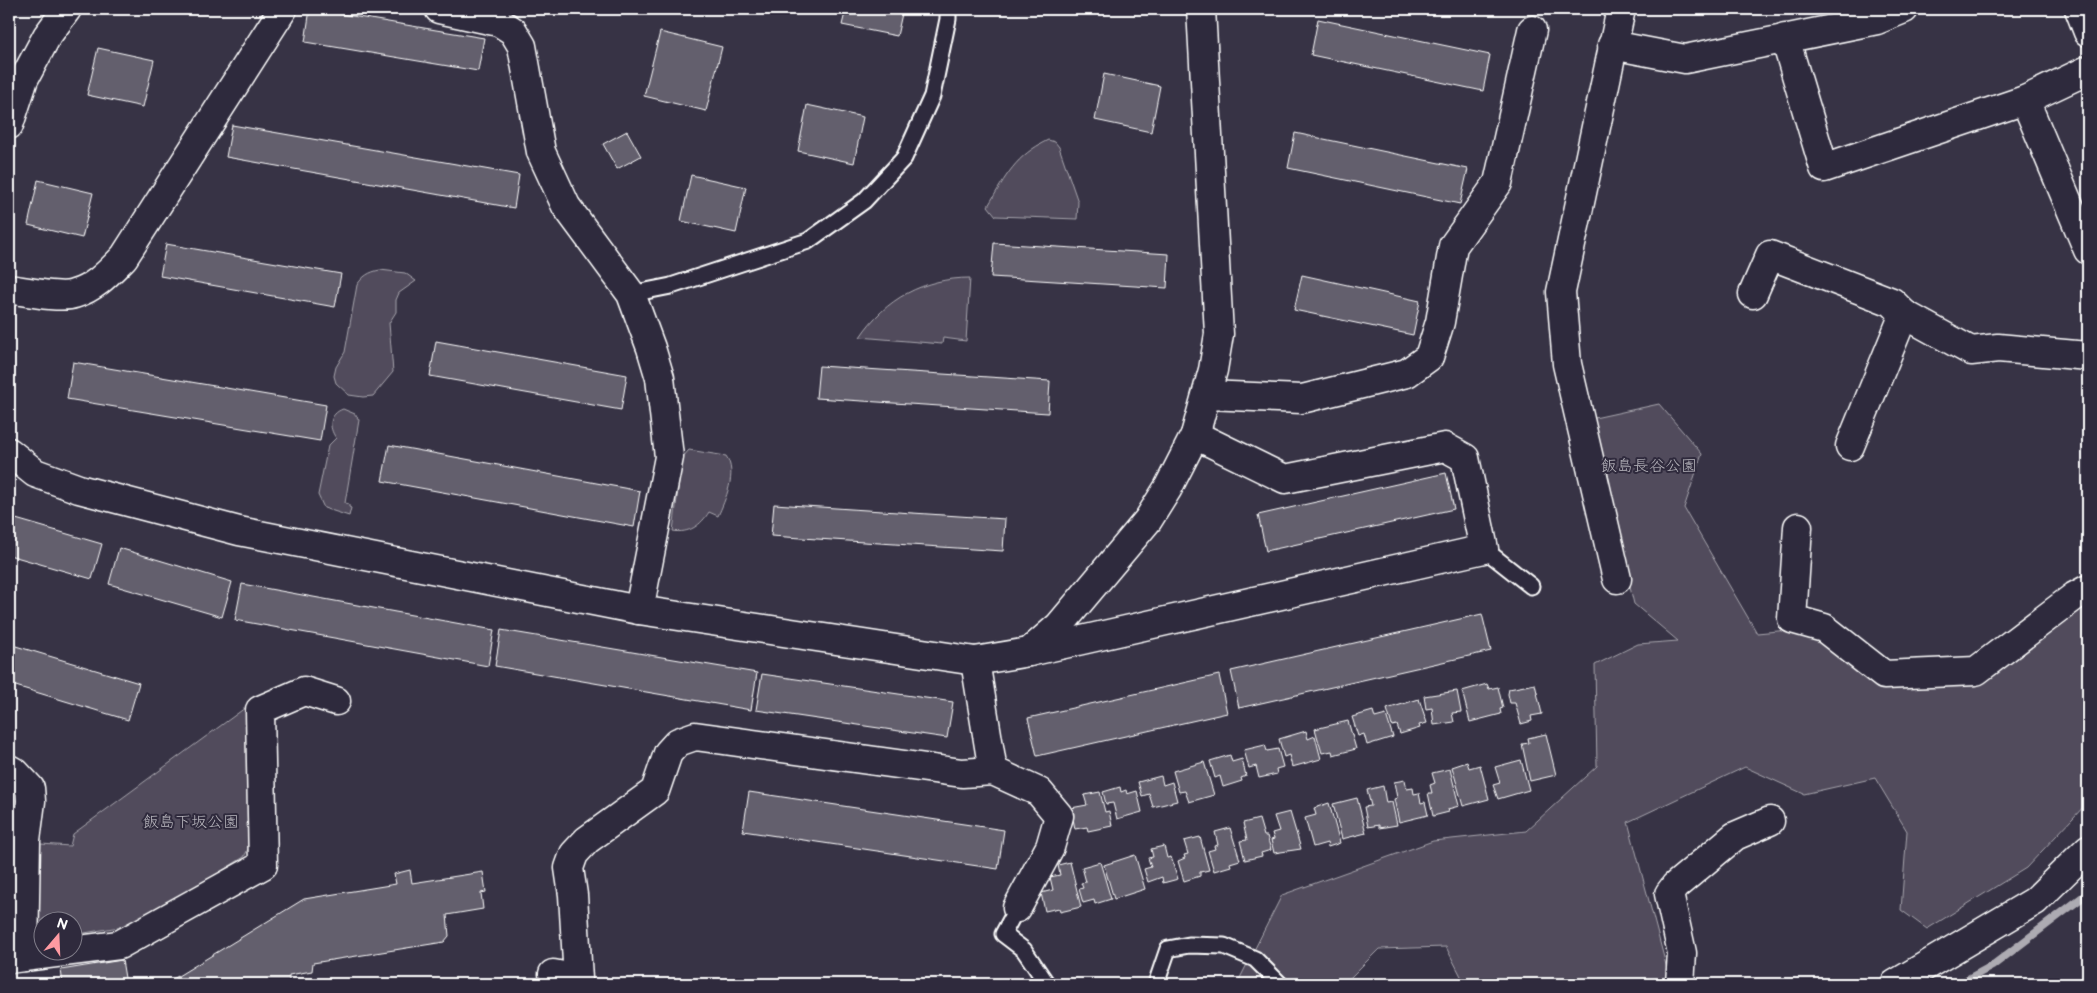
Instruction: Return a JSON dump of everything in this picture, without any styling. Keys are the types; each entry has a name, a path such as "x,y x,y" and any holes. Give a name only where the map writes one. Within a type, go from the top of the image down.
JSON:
{"street":[{"path":"9,125 16,77 67,9"},
{"path":"9,289 44,294 73,295 100,281 124,257 283,9"},
{"path":"439,9 499,22 513,31 522,46 541,152 566,206 631,294 651,348 660,378 669,457 639,610"},
{"path":"1029,652 1060,626 1148,520 1168,488 1195,435 1207,395 1219,334 1201,9"},
{"path":"1618,579 1567,364 1561,292 1621,9"},
{"path":"1612,45 1685,59 1878,20 1904,9"},
{"path":"2079,9 2088,32"},
{"path":"1207,395 1302,398 1407,373 1428,357 1440,322 1453,246 1498,183 1532,30"},
{"path":"1785,38 1824,168 2025,100 2088,70"},
{"path":"2025,100 2088,250"},
{"path":"1753,294 1770,255 1892,302 1904,314 1971,351 1998,348 2088,356"},
{"path":"1850,446 1904,314"},
{"path":"9,452 35,473 78,489 229,528 639,610 975,661 1029,652 1484,548 1465,458 1445,447 1285,479 1195,435"},
{"path":"1798,527 1792,619 1824,628 1884,675 1976,670 2075,596 2088,589"},
{"path":"975,661 993,771"},
{"path":"9,769 16,773 30,788 32,801 26,840 17,958 119,945 263,864 260,710 304,691 336,701"},
{"path":"553,974 578,978 573,895 569,868 574,854 587,840 655,790 668,753 678,742 695,736 962,773 993,771 1039,792 1059,816 1050,848 1017,908"},
{"path":"1680,984 1682,953 1669,894 1675,886 1735,836 1770,821"},
{"path":"1895,984 2035,901 2086,857"}],"lane":[{"path":"631,294 671,286 808,241 864,201 904,158 932,96 948,19 948,9"},
{"path":"1484,548 1531,586"},
{"path":"1017,908 1003,934 1024,950 1047,984"},
{"path":"1156,984 1168,949 1189,945 1224,946 1255,959 1280,984"}],"green space":[{"path":"1048,140 1055,142 1059,147 1078,202 1077,219 996,216 988,206 1006,176 1027,153"},
{"path":"380,270 405,273 416,281 399,293 396,300 396,312 389,323 393,372 373,396 349,395 336,383 334,376 336,367 345,352 357,285 367,275"},
{"path":"970,278 966,341 943,338 942,344 860,337 881,312 907,293 937,282"},
{"name":"飯島長谷公園","path":"1659,404 1702,454 1684,508 1757,633 1799,629 1882,679 1977,674 2088,591 2088,802 2026,868 1927,929 1901,910 1907,831 1875,778 1804,794 1745,767 1628,822 1671,984 1465,984 1446,947 1379,949 1344,984 1237,984 1282,895 1433,841 1526,831 1597,766 1595,665 1638,644 1678,641 1634,604 1590,419"},
{"path":"343,409 355,414 359,420 345,503 349,504 351,508 349,516 324,508 318,495 328,446 336,438 333,434 331,421 338,411"},
{"path":"689,450 726,456 731,470 731,478 718,516 709,512 694,528 679,532 673,531 682,458"},
{"name":"飯島下坂公園","path":"249,705 250,845 244,857 136,924 82,933 82,910 37,910 41,844 70,846 73,834"}],"building":[{"path":"310,9 484,38 478,71 305,42"},
{"path":"846,9 903,9 897,36 842,25"},
{"path":"1318,19 1490,55 1483,91 1311,55"},
{"path":"660,32 722,47 706,111 644,96"},
{"path":"98,48 154,60 143,107 87,95"},
{"path":"1104,74 1160,86 1151,132 1095,120"},
{"path":"807,105 863,117 854,163 798,151"},
{"path":"232,125 519,175 514,208 226,157"},
{"path":"627,131 641,156 617,169 603,144"},
{"path":"1295,133 1468,169 1460,204 1288,168"},
{"path":"691,175 746,187 736,233 681,221"},
{"path":"38,180 93,193 82,238 28,225"},
{"path":"994,243 1169,254 1167,288 991,277"},
{"path":"166,244 341,274 335,307 160,276"},
{"path":"1302,275 1420,301 1413,335 1294,310"},
{"path":"436,341 627,375 621,410 430,376"},
{"path":"73,362 326,405 320,441 67,399"},
{"path":"819,366 1050,381 1048,413 816,398"},
{"path":"389,445 640,491 634,527 382,481"},
{"path":"1446,473 1454,509 1266,551 1258,515"},
{"path":"774,504 1005,519 1003,551 771,536"},
{"path":"9,517 102,544 92,579 9,555"},
{"path":"119,548 232,582 222,617 109,584"},
{"path":"242,584 494,630 488,666 235,620"},
{"path":"1482,614 1491,651 1239,708 1231,671"},
{"path":"501,630 757,673 751,710 495,666"},
{"path":"9,644 139,683 128,720 9,684"},
{"path":"762,674 953,702 947,738 756,710"},
{"path":"1219,675 1227,713 1037,756 1028,718"},
{"path":"1487,684 1489,689 1498,687 1503,708 1500,709 1501,714 1470,722 1462,691"},
{"path":"1535,684 1542,714 1531,716 1532,721 1521,724 1515,703 1510,703 1509,689"},
{"path":"1457,691 1461,712 1452,713 1454,722 1434,725 1432,708 1426,709 1424,696"},
{"path":"1419,699 1427,723 1419,725 1420,728 1400,734 1397,725 1392,726 1387,709"},
{"path":"1373,711 1375,718 1386,715 1393,737 1367,745 1364,734 1358,736 1352,717"},
{"path":"1348,721 1356,749 1333,755 1332,751 1322,753 1315,729"},
{"path":"1306,731 1308,739 1315,736 1321,759 1292,767 1289,755 1284,757 1279,739"},
{"path":"1546,734 1556,775 1530,781 1522,744 1529,743 1528,738"},
{"path":"1265,745 1267,751 1278,749 1283,767 1276,769 1277,774 1259,778 1256,766 1249,768 1244,750"},
{"path":"1230,755 1232,762 1242,759 1246,776 1241,778 1242,781 1223,787 1220,776 1215,778 1210,761"},
{"path":"1521,760 1529,790 1498,799 1493,785 1500,783 1495,767"},
{"path":"1204,762 1214,795 1189,802 1185,791 1179,792 1173,771"},
{"path":"1467,762 1469,768 1480,765 1489,799 1463,806 1452,767"},
{"path":"1450,769 1459,806 1448,809 1449,812 1433,816 1428,793 1432,793 1430,785 1435,783 1432,773"},
{"path":"1161,776 1163,785 1172,782 1177,801 1153,807 1149,794 1142,796 1138,782"},
{"path":"1405,780 1407,789 1413,788 1414,794 1419,793 1421,803 1425,802 1428,815 1399,822 1394,799 1397,798 1394,782"},
{"path":"1383,786 1386,803 1392,802 1397,825 1379,828 1379,825 1368,827 1364,807 1371,806 1367,790"},
{"path":"1120,787 1121,792 1126,790 1127,794 1137,791 1142,812 1117,819 1113,803 1106,804 1103,792"},
{"path":"749,792 1004,830 998,869 743,831"},
{"path":"1100,792 1105,812 1109,811 1112,826 1088,831 1087,827 1075,829 1071,808 1087,805 1084,795"},
{"path":"1357,798 1366,833 1342,839 1333,804"},
{"path":"1329,803 1340,843 1328,847 1327,843 1313,847 1305,818 1316,815 1314,808"},
{"path":"1290,812 1301,849 1274,853 1271,840 1274,839 1272,833 1279,831 1274,816"},
{"path":"1259,819 1271,850 1261,853 1262,856 1245,860 1240,841 1247,840 1243,823"},
{"path":"1230,828 1240,860 1230,863 1231,866 1214,871 1208,851 1215,849 1214,846 1218,845 1215,832"},
{"path":"1200,837 1209,870 1200,872 1200,876 1184,881 1178,861 1185,858 1184,855 1188,854 1184,841"},
{"path":"1164,846 1167,858 1171,857 1178,879 1163,883 1162,877 1148,882 1144,869 1151,867 1148,858 1153,857 1151,849"},
{"path":"1135,855 1145,889 1114,899 1104,865"},
{"path":"1070,862 1081,907 1060,912 1059,908 1045,911 1041,893 1053,890 1050,877 1060,875 1058,865"},
{"path":"1100,862 1111,899 1095,904 1094,900 1083,903 1079,889 1083,888 1081,883 1086,882 1082,867"},
{"path":"410,870 412,883 483,872 486,892 481,893 483,909 447,915 449,936 444,942 313,963 312,971 289,975 289,984 165,984 304,899 396,884 394,874"},
{"path":"122,960 126,984 63,984 61,970"}],"waterway":[{"path":"1959,984 1992,966 2088,893"}]}
